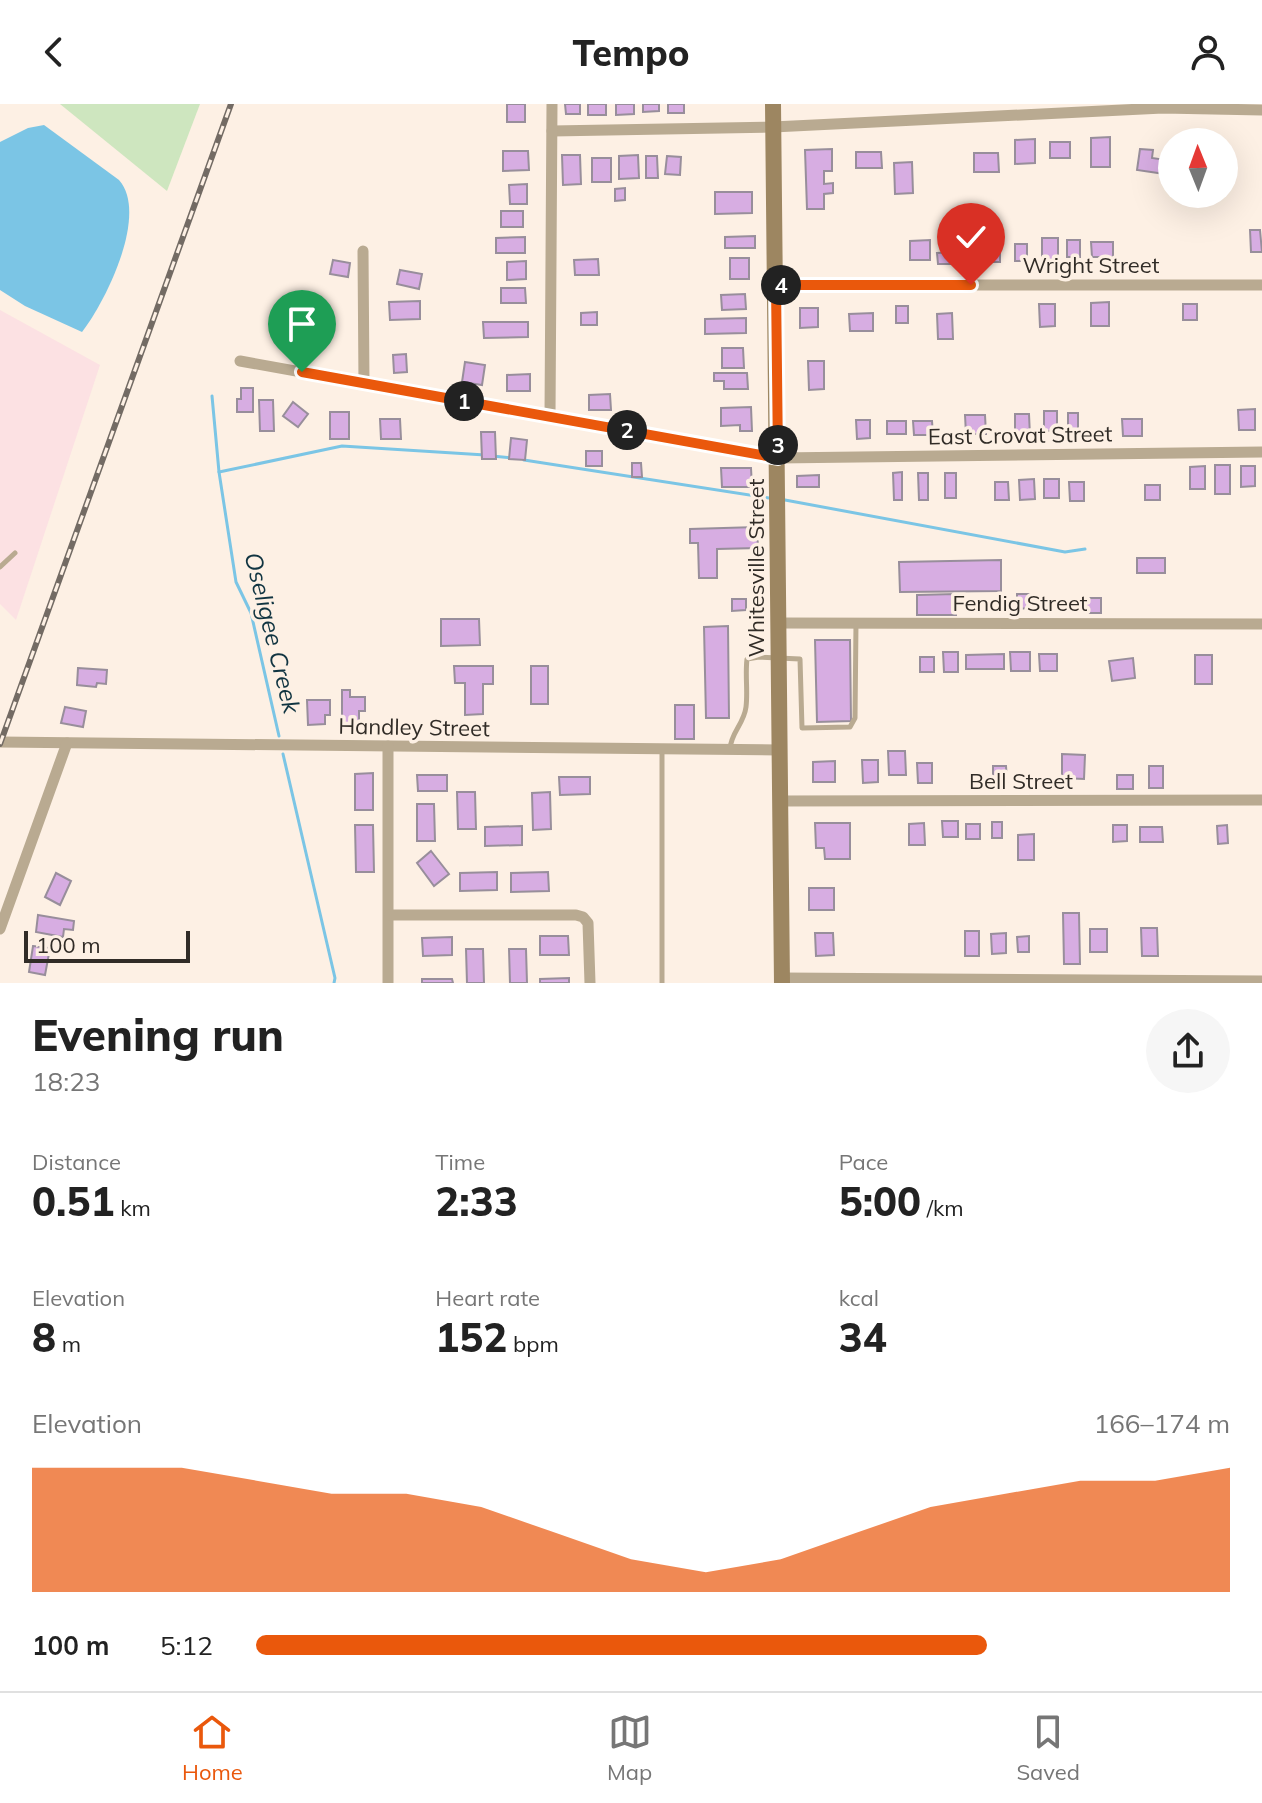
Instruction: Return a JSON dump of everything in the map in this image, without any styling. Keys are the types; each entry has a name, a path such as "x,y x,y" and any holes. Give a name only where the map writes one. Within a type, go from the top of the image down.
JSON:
{"main road":[{"name":"Whitesville Street","path":"773,104 782,980"}],"street":[{"path":"550,416 552,104"},
{"path":"552,131 773,127 1163,106 1262,110"},
{"path":"363,251 364,383"},
{"name":"Wright Street","path":"776,285 1262,285"},
{"name":"East Crovat Street","path":"240,361 778,458 1262,452"},
{"name":"Fendig Street","path":"779,623 1262,624"},
{"name":"Handley Street","path":"0,742 779,750"},
{"path":"0,929 67,743"},
{"path":"388,746 388,983"},
{"name":"Bell Street","path":"780,801 1262,800"},
{"path":"390,915 583,917 588,923 590,983"},
{"path":"782,980 1262,981"}],"lane":[{"path":"0,567 15,553"},
{"path":"730,750 731,737 742,721 746,706 747,659 797,658 801,662 802,728 845,728 853,722 856,623"},
{"path":"779,711 801,711"},
{"path":"662,749 662,983"}],"shaded area":[{"path":"0,310 100,365 16,620 0,604"}],"green space":[{"path":"60,104 200,104 167,191"}],"water":[{"path":"44,125 119,180 127,195 127,235 121,257 102,300 82,332 25,306 0,290 0,142 28,128"}],"building":[{"path":"507,104 525,104 525,122 507,122"},
{"path":"565,104 580,104 580,114 566,114"},
{"path":"588,104 606,104 606,115 588,115"},
{"path":"616,104 634,104 634,114 616,115"},
{"path":"643,104 659,104 659,111 643,112"},
{"path":"668,104 684,104 684,113 668,113"},
{"path":"1110,137 1110,167 1091,167 1091,138"},
{"path":"1035,139 1035,163 1015,164 1015,140"},
{"path":"1050,142 1070,142 1070,158 1050,158"},
{"path":"832,149 832,171 824,171 824,184 833,183 833,193 824,194 824,209 807,209 805,150"},
{"path":"1140,149 1153,150 1152,158 1158,159 1158,173 1137,170"},
{"path":"503,151 528,151 529,170 503,171"},
{"path":"856,152 881,152 882,168 856,168"},
{"path":"974,153 998,153 999,172 974,172"},
{"path":"562,155 580,155 581,184 563,185"},
{"path":"638,155 639,178 619,179 619,156"},
{"path":"646,156 657,156 658,178 646,178"},
{"path":"667,156 681,157 680,175 665,174"},
{"path":"592,158 611,158 611,182 592,182"},
{"path":"912,162 913,193 895,194 894,163"},
{"path":"527,184 527,204 510,204 509,185"},
{"path":"625,188 625,200 615,201 615,189"},
{"path":"715,192 752,192 752,213 715,214"},
{"path":"501,211 523,211 523,227 501,227"},
{"path":"1250,230 1260,230 1262,252 1251,252"},
{"path":"755,236 755,248 725,248 725,237"},
{"path":"525,237 525,253 496,253 496,238"},
{"path":"1042,238 1058,238 1058,262 1042,262"},
{"path":"930,240 930,260 910,260 910,241"},
{"path":"1067,240 1080,240 1080,257 1067,257"},
{"path":"1000,242 1000,262 985,262 985,243"},
{"path":"1091,242 1113,242 1113,257 1092,257"},
{"path":"1015,244 1027,244 1027,261 1015,261"},
{"path":"962,246 975,246 976,264 962,264"},
{"path":"954,252 955,264 938,264 937,253"},
{"path":"730,258 749,258 749,279 730,279"},
{"path":"598,259 599,275 575,275 574,260"},
{"path":"333,260 350,263 348,277 330,274"},
{"path":"526,261 526,279 507,280 507,262"},
{"path":"400,270 422,274 419,289 397,284"},
{"path":"501,288 525,288 526,303 501,303"},
{"path":"745,294 746,309 722,310 721,295"},
{"path":"420,301 420,319 390,320 389,302"},
{"path":"1109,302 1109,326 1091,326 1091,303"},
{"path":"1039,304 1055,304 1055,326 1040,327"},
{"path":"1183,304 1197,304 1197,320 1183,320"},
{"path":"896,306 908,306 908,323 896,323"},
{"path":"800,308 818,308 818,327 800,328"},
{"path":"597,312 597,325 581,325 581,313"},
{"path":"873,313 873,331 850,331 849,314"},
{"path":"952,313 953,339 938,339 937,314"},
{"path":"746,318 746,333 705,334 705,319"},
{"path":"483,322 528,322 528,337 484,338"},
{"path":"301,340 314,342 311,360 298,357"},
{"path":"722,348 743,348 744,368 722,368"},
{"path":"406,354 407,372 394,373 393,355"},
{"path":"808,361 824,361 824,389 809,390"},
{"path":"465,362 485,365 482,385 462,382"},
{"path":"714,373 747,373 748,389 724,389 724,381 714,381"},
{"path":"530,374 530,391 507,391 507,375"},
{"path":"241,388 253,388 253,412 237,412"},
{"path":"610,394 611,410 589,410 589,395"},
{"path":"259,400 273,400 274,431 260,431"},
{"path":"293,402 308,414 298,427 283,416"},
{"path":"751,407 752,431 740,431 740,425 721,426 721,408"},
{"path":"1255,409 1255,430 1239,430 1238,410"},
{"path":"1044,411 1057,411 1057,431 1044,431"},
{"path":"330,412 349,412 349,439 330,439"},
{"path":"1068,413 1078,413 1078,430 1068,430"},
{"path":"1015,414 1029,414 1030,436 1015,436"},
{"path":"965,415 985,415 986,434 966,434"},
{"path":"380,419 400,419 401,439 381,439"},
{"path":"1122,419 1142,419 1142,436 1123,436"},
{"path":"856,420 870,420 870,438 857,439"},
{"path":"887,421 906,421 906,434 887,434"},
{"path":"913,421 932,421 933,435 914,435"},
{"path":"481,432 495,432 496,459 482,459"},
{"path":"511,438 527,440 525,460 509,459"},
{"path":"586,451 602,451 602,466 586,466"},
{"path":"632,463 641,463 642,477 632,477"},
{"path":"1215,465 1230,465 1230,494 1215,494"},
{"path":"1205,466 1205,489 1190,489 1190,467"},
{"path":"1241,466 1255,466 1255,486 1241,487"},
{"path":"721,468 751,468 752,487 722,487"},
{"path":"902,472 902,500 894,500 893,473"},
{"path":"918,473 928,473 928,500 919,500"},
{"path":"945,473 956,473 956,498 945,498"},
{"path":"819,475 819,487 797,487 797,476"},
{"path":"1034,479 1035,499 1020,500 1019,480"},
{"path":"1044,479 1059,479 1059,498 1044,498"},
{"path":"995,482 1008,482 1009,500 995,500"},
{"path":"1069,482 1084,482 1084,501 1070,501"},
{"path":"1145,485 1160,485 1160,500 1145,500"},
{"path":"757,527 758,548 717,549 717,578 699,578 698,543 690,543 690,529"},
{"path":"1137,558 1165,558 1165,573 1137,573"},
{"path":"1001,560 1001,591 900,592 899,562"},
{"path":"955,594 956,615 917,615 917,595"},
{"path":"1017,594 1030,594 1030,608 1017,609"},
{"path":"1083,598 1101,598 1101,613 1084,613"},
{"path":"732,599 746,599 746,610 732,611"},
{"path":"441,619 479,619 480,645 441,646"},
{"path":"728,626 729,718 706,718 704,627"},
{"path":"815,640 850,640 851,721 817,722"},
{"path":"943,652 958,652 958,672 944,672"},
{"path":"1010,652 1030,652 1030,671 1011,671"},
{"path":"1004,654 1004,669 966,669 966,655"},
{"path":"1039,654 1057,654 1057,671 1040,671"},
{"path":"1195,655 1212,655 1212,684 1195,684"},
{"path":"920,657 934,657 934,672 920,672"},
{"path":"1133,658 1135,678 1112,681 1109,661"},
{"path":"454,666 493,666 493,684 483,684 483,714 465,715 465,683 455,683"},
{"path":"531,666 548,666 548,704 531,704"},
{"path":"78,668 107,670 106,684 97,683 96,687 77,685"},
{"path":"342,690 350,690 350,697 365,697 365,711 359,711 359,726 342,726"},
{"path":"307,700 330,700 330,715 325,715 325,724 308,725"},
{"path":"675,705 694,705 694,739 675,739"},
{"path":"65,707 86,711 83,727 61,723"},
{"path":"888,751 905,751 906,775 889,775"},
{"path":"1062,754 1085,755 1084,779 1062,778"},
{"path":"862,760 878,760 878,782 863,783"},
{"path":"835,761 835,782 813,782 813,762"},
{"path":"917,763 932,763 932,783 918,783"},
{"path":"993,766 1006,766 1007,782 993,782"},
{"path":"1149,766 1163,766 1163,788 1149,788"},
{"path":"373,773 373,810 355,810 355,774"},
{"path":"417,775 447,775 447,791 418,791"},
{"path":"1117,775 1133,775 1133,789 1117,789"},
{"path":"559,777 590,777 590,794 560,795"},
{"path":"457,792 475,792 476,829 458,829"},
{"path":"550,792 551,829 533,830 532,793"},
{"path":"417,804 434,804 435,841 417,841"},
{"path":"942,821 958,821 958,837 943,837"},
{"path":"992,822 1002,822 1002,838 992,838"},
{"path":"815,823 850,823 850,859 825,859 824,848 816,848"},
{"path":"924,823 925,845 909,845 909,824"},
{"path":"966,824 980,824 980,839 966,839"},
{"path":"355,825 373,825 374,872 356,872"},
{"path":"1113,825 1127,825 1127,841 1113,842"},
{"path":"1227,825 1228,843 1218,844 1217,826"},
{"path":"522,826 522,845 485,846 485,827"},
{"path":"1140,827 1162,827 1163,842 1140,842"},
{"path":"1034,834 1034,860 1018,860 1018,835"},
{"path":"431,851 449,874 434,886 417,863"},
{"path":"497,872 497,890 460,891 460,873"},
{"path":"548,872 549,891 511,892 511,873"},
{"path":"56,873 71,881 60,905 45,897"},
{"path":"809,888 834,888 834,910 809,910"},
{"path":"1063,913 1079,913 1080,964 1064,964"},
{"path":"38,915 74,921 73,930 64,929 63,937 36,932"},
{"path":"1141,928 1157,928 1158,956 1142,956"},
{"path":"1090,929 1107,929 1107,952 1090,952"},
{"path":"965,931 979,931 979,956 965,956"},
{"path":"815,933 833,933 834,955 816,956"},
{"path":"1006,933 1006,953 992,954 991,934"},
{"path":"540,936 568,936 569,955 540,955"},
{"path":"1029,936 1029,952 1018,952 1017,937"},
{"path":"452,937 452,955 423,956 422,938"},
{"path":"33,946 50,948 45,975 29,972"},
{"path":"466,949 483,949 484,983 467,983"},
{"path":"509,949 526,949 527,983 510,983"},
{"path":"569,978 569,983 540,983 540,979"},
{"path":"422,979 452,979 453,983 422,983"}],"waterway":[{"name":"Oseligee Creek","path":"212,396 219,472 236,582 251,613 279,736"},
{"path":"219,472 342,446 485,455"},
{"path":"492,456 513,458"},
{"path":"524,460 769,498"},
{"path":"785,500 1065,552 1085,549"},
{"name":"Oseligee Creek","path":"283,754 334,983"}],"railway":[{"path":"0,744 231,104"}],"route":[{"path":"302,372 778,458 776,285 971,285"}]}
